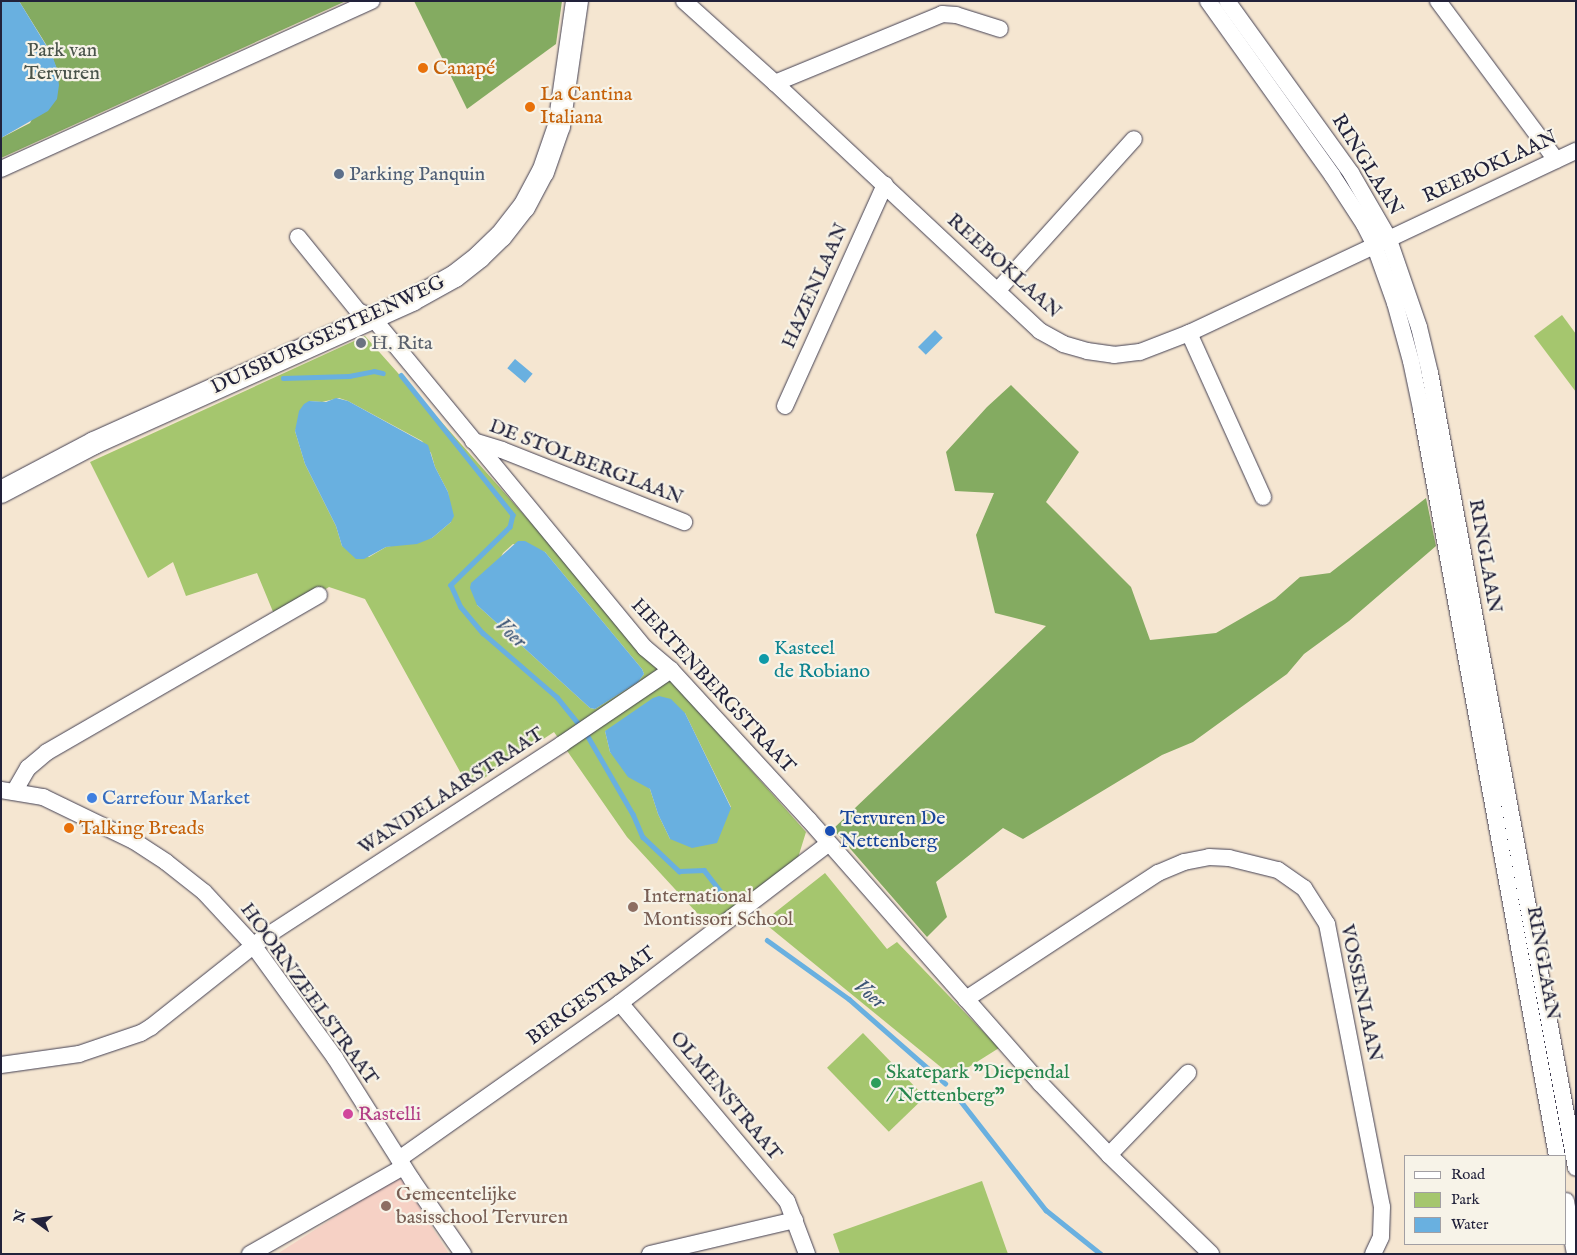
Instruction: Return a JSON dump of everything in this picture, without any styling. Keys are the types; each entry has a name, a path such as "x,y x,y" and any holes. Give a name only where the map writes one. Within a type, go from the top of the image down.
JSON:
{"street":[{"path":"1,169 372,1"},
{"name":"DUISBURGSESTEENWEG","path":"1,492 94,443 412,300 455,276 501,236 524,207 543,172 559,126 577,1"},
{"name":"REEBOKLAAN","path":"684,1 776,83 1040,331 1063,344 1087,351 1114,355 1140,352 1189,332 1576,151"},
{"name":"RINGLAAN","path":"1208,1 1381,241 1394,303 1413,370 1557,1155"},
{"name":"RINGLAAN","path":"1227,1 1351,173 1419,327 1430,373 1576,1168"},
{"path":"1438,1 1556,160"},
{"path":"776,83 942,14 956,15 1000,29"},
{"path":"998,290 1134,139"},
{"name":"HAZENLAAN","path":"785,406 884,185"},
{"name":"HERTENBERGSTRAAT","path":"298,237 358,312 372,317 645,648 671,670 1042,1084 1109,1155 1211,1254"},
{"path":"1189,332 1263,497"},
{"name":"DE STOLBERGLAAN","path":"474,441 502,450 684,522"},
{"path":"8,791 28,768 47,752 318,595"},
{"name":"WANDELAARSTRAAT","path":"1,1065 79,1054 141,1033 252,945 584,730 671,670"},
{"name":"HOORNZEELSTRAAT","path":"8,791 43,797 134,841 204,892 252,945 335,1058 401,1163 463,1254"},
{"name":"BERGESTRAAT","path":"250,1254 401,1163 620,1003 828,844"},
{"name":"VOSSENLAAN","path":"966,999 1158,873 1175,866 1210,857 1229,858 1278,870 1304,888 1327,924 1382,1207 1381,1236 1373,1254"},
{"name":"OLMENSTRAAT","path":"620,1003 787,1201 807,1254"},
{"path":"1109,1155 1188,1073"},
{"path":"1567,1206 1576,1254"},
{"path":"650,1254 795,1220"}],"shaded area":[{"name":"Gemeentelijke basisschool Tervuren","path":"396,1178 403,1181 449,1254 277,1254"}],"green space":[{"name":"Park van Tervuren","path":"19,1 346,1 1,158 1,138 30,123 57,69 47,46"},
{"path":"414,1 562,1 556,44 467,109"},
{"path":"1562,315 1576,334 1576,392 1534,336"},
{"path":"365,336 806,832 797,861 708,925 627,837 554,732 469,788 365,599 329,587 276,619 257,573 186,596 173,562 148,578 90,462","holes":["339,398 422,441 431,453 435,467 448,492 451,522 432,538 386,547 369,557 342,546 336,526 305,464 295,431 310,401 322,402","513,544 545,552 642,669 644,674 638,682 595,709 590,708 477,605 503,553","685,713 731,807 670,839 658,814 650,789 610,752 605,731"]},
{"path":"1011,385 1079,452 1046,502 1131,587 1150,640 1216,633 1275,599 1300,577 1330,573 1426,498 1436,546 1349,621 1304,654 1287,674 1193,742 1162,755 1023,839 1003,828 936,882 947,917 927,937 833,829 1046,626 995,613 976,535 994,493 955,491 946,452 987,407"},
{"path":"825,873 887,949 897,942 999,1048 953,1077 763,922"},
{"name":"Skatepark \"Diependal / Nettenberg\"","path":"863,1033 925,1097 889,1132 827,1068"},
{"path":"982,1181 1008,1254 840,1254 833,1234"}],"water":[{"path":"1,1 19,1 52,55 57,69 59,85 57,99 48,111 1,138"},
{"path":"935,330 943,338 926,355 918,347"},
{"path":"515,359 533,374 525,383 507,368"},
{"path":"336,398 348,401 428,445 435,467 448,492 454,516 451,522 432,538 417,544 386,547 364,559 356,559 342,546 336,526 305,464 295,431 299,411 304,404 309,401 326,402"},
{"path":"518,541 525,541 545,552 642,669 644,674 638,682 595,709 590,708 477,605 470,588 471,583"},
{"path":"659,696 671,699 685,713 731,808 717,843 692,848 670,839 658,814 650,789 628,777 610,752 605,731 653,698"}],"waterway":[{"name":"Voer","path":"283,378 349,376 374,371 383,373"},
{"name":"Voer","path":"401,375 513,515 510,527 451,585 461,607 483,633 557,697 581,727"},
{"name":"Voer","path":"586,733 633,814 643,837 679,871 704,870 727,899"},
{"name":"Voer","path":"767,940 849,999 945,1083"},
{"name":"Voer","path":"956,1095 1046,1210 1101,1254"}],"place":[{"name":"Canapé","path":"423,68"},
{"name":"La Cantina Italiana","path":"530,107"},
{"name":"Parking Panquin","path":"339,174"},
{"name":"H. Rita","path":"361,343"},
{"name":"Kasteel de Robiano","path":"764,659"},
{"name":"Carrefour Market","path":"92,798"},
{"name":"Talking Breads","path":"69,828"},
{"name":"Tervuren De Nettenberg","path":"830,831"},
{"name":"International Montissori School","path":"633,907"},
{"name":"Skatepark \"Diependal / Nettenberg\"","path":"876,1083"},
{"name":"Rastelli","path":"348,1114"},
{"name":"Gemeentelijke basisschool Tervuren","path":"386,1206"}]}
